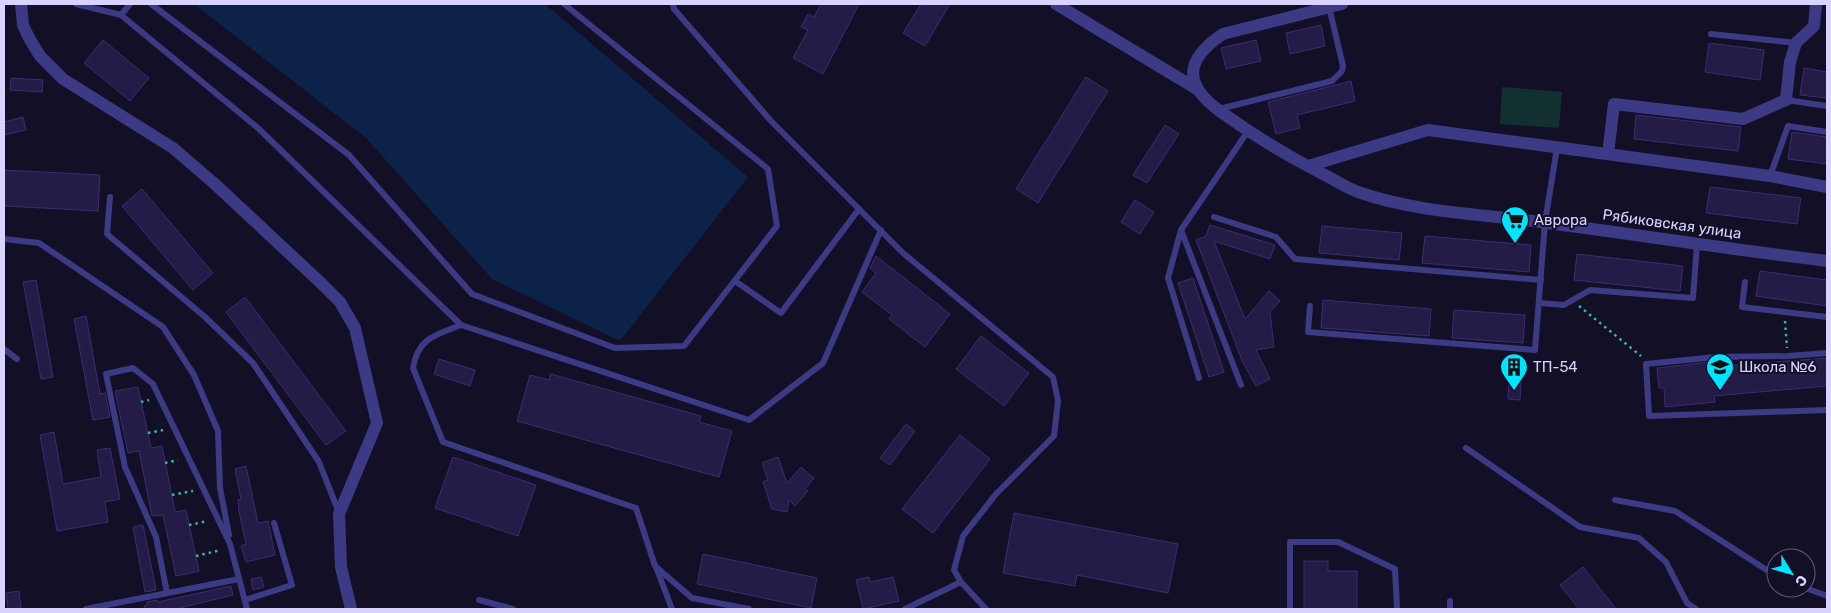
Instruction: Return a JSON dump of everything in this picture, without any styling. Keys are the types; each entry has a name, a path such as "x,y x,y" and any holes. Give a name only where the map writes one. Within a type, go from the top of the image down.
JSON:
{"street":[{"path":"21,4 23,25 29,38 40,56 63,79 173,148 216,185 315,277 340,302 355,328 377,423 339,514 341,567 351,609"},
{"name":"Рябиковская улица","path":"1056,4 1196,89 1217,110 1248,131 1356,191 1422,208 1545,222 1827,261"},
{"path":"1196,89 1193,83 1193,75 1199,56 1209,44 1223,34 1342,4"},
{"path":"1608,154 1614,104 1743,119 1786,100 1790,62 1796,43 1821,27 1816,4"},
{"path":"1308,166 1428,130 1770,176 1827,187"}],"lane":[{"path":"76,4 121,15 258,128 460,326 749,420 823,363 881,230"},
{"path":"121,15 130,4"},
{"path":"151,4 348,155 472,294 615,348 684,346 777,226 768,169 564,4"},
{"path":"673,4 674,9 771,121 859,209 903,252 1053,377 1058,400 1054,436 996,494 962,536 954,570 961,582 986,609"},
{"path":"1217,110 1332,81 1338,76 1343,66 1329,7"},
{"path":"1711,34 1796,43"},
{"path":"1786,100 1827,106"},
{"path":"1770,176 1788,126 1827,132"},
{"path":"1199,378 1168,278 1181,230 1248,131"},
{"path":"1310,306 1308,332 1535,350 1545,222 1557,148"},
{"path":"110,197 107,234 205,316 253,363 319,462 339,514"},
{"path":"735,280 781,313 859,209"},
{"path":"1214,218 1276,237 1295,259 1540,280"},
{"path":"1181,230 1241,385"},
{"path":"4,239 39,243 163,327 194,375 218,431 220,488 230,544 247,609"},
{"path":"1539,303 1564,305 1590,290 1692,298 1697,244"},
{"path":"1745,282 1742,307 1827,317"},
{"path":"460,326 433,335 421,345 415,355 413,368 443,442 636,508 655,566 672,609"},
{"path":"4,349 17,359"},
{"path":"1827,353 1788,356 1716,357 1646,364 1649,416 1827,410"},
{"path":"167,593 156,537 125,467 106,374 133,368 153,384 230,544"},
{"path":"1466,448 1580,527 1639,538 1666,562 1687,603 1696,609"},
{"path":"1614,500 1675,511 1766,570"},
{"path":"245,600 292,585 274,523"},
{"path":"1290,609 1290,542 1338,542 1395,569 1397,609"},
{"path":"655,566 692,598 749,609"},
{"path":"86,609 239,579"},
{"path":"905,609 961,582"},
{"path":"479,600 513,609"},
{"path":"1450,601 1450,609"}],"path":[{"path":"1575,298 1580,308 1646,360"},
{"path":"1784,312 1788,355"},
{"path":"141,402 149,400"},
{"path":"148,433 163,430"},
{"path":"165,462 178,460"},
{"path":"172,496 193,491"},
{"path":"189,525 208,521"},
{"path":"196,556 222,550"}],"green space":[{"path":"1502,87 1562,92 1559,128 1500,124"}],"water":[{"path":"194,4 545,4 748,177 620,341 492,279 366,138"}],"building":[{"path":"821,4 859,4 823,74 793,58 808,30 801,27 808,14 814,17"},
{"path":"921,4 950,4 925,46 903,33"},
{"path":"1321,25 1325,46 1290,54 1286,33"},
{"path":"103,40 149,78 130,101 84,63"},
{"path":"1256,40 1261,61 1226,69 1221,48"},
{"path":"1709,43 1764,50 1760,80 1705,72"},
{"path":"1804,68 1827,72 1827,98 1800,95"},
{"path":"1086,77 1108,91 1038,203 1016,189"},
{"path":"11,78 43,80 42,92 10,90"},
{"path":"1351,81 1355,101 1297,115 1300,128 1276,134 1268,102"},
{"path":"1636,115 1741,127 1738,151 1634,139"},
{"path":"23,117 26,130 4,135 4,122"},
{"path":"1165,125 1179,134 1147,183 1133,175"},
{"path":"1792,132 1827,137 1827,164 1788,159"},
{"path":"4,170 100,175 98,211 4,206"},
{"path":"1710,187 1801,198 1797,224 1706,213"},
{"path":"142,189 213,273 193,290 122,206"},
{"path":"1135,200 1154,212 1140,234 1121,222"},
{"path":"1210,225 1275,245 1270,259 1214,241 1245,319 1269,291 1280,301 1270,312 1274,347 1256,350 1270,379 1256,386 1243,363 1196,240 1206,236"},
{"path":"1322,226 1402,233 1399,260 1319,253"},
{"path":"1425,236 1531,245 1529,272 1422,263"},
{"path":"1577,254 1683,266 1680,291 1574,280"},
{"path":"876,256 950,314 925,347 889,319 892,315 862,292 876,273 870,268"},
{"path":"1760,271 1827,280 1827,306 1756,296"},
{"path":"1193,278 1224,372 1209,377 1178,283"},
{"path":"36,280 53,377 41,379 23,282"},
{"path":"245,297 346,431 326,445 226,312"},
{"path":"1323,300 1431,309 1429,336 1321,328"},
{"path":"1454,310 1525,315 1523,343 1452,338"},
{"path":"86,316 100,394 105,393 110,417 93,420 74,319"},
{"path":"981,336 1029,373 1004,406 956,369"},
{"path":"1827,358 1827,386 1714,396 1715,402 1665,407 1664,388 1659,388 1657,368 1711,362 1712,367"},
{"path":"439,359 475,370 470,386 434,374"},
{"path":"551,374 701,416 699,422 732,431 719,477 517,421 530,375 549,380"},
{"name":"ТП-54","path":"1509,382 1521,383 1520,400 1508,399"},
{"path":"138,387 151,448 162,446 175,512 186,510 199,571 176,576 163,515 152,516 139,451 128,453 115,391"},
{"path":"906,424 915,431 890,465 880,458"},
{"path":"54,432 63,484 101,477 97,450 110,448 120,499 105,502 108,522 57,531 40,435"},
{"path":"960,435 990,459 933,533 902,509"},
{"path":"453,457 536,485 518,536 435,508"},
{"path":"778,457 787,483 801,467 814,478 805,489 808,491 795,506 789,500 787,512 772,509 763,482 768,480 762,463"},
{"path":"246,466 258,523 268,521 275,555 246,562 241,546 246,544 239,511 238,500 241,499 235,469"},
{"path":"1014,513 1178,544 1168,593 1077,575 1075,586 1003,573"},
{"path":"143,525 156,590 145,592 133,527"},
{"path":"703,554 817,578 811,608 697,584"},
{"path":"1304,561 1328,561 1328,571 1357,571 1357,609 1304,609"},
{"path":"1583,567 1616,609 1579,609 1560,585"},
{"path":"261,577 264,587 253,590 251,579"},
{"path":"869,577 870,582 893,577 899,601 863,609 856,580"},
{"path":"231,586 233,595 180,609 145,609 144,606 147,605 147,602 157,600 158,602"},
{"path":"19,591 21,608 8,609 6,593"}],"place":[{"name":"Аврора","path":"1515,244"},
{"name":"ТП-54","path":"1514,391"},
{"name":"Школа №6","path":"1720,391"}]}
